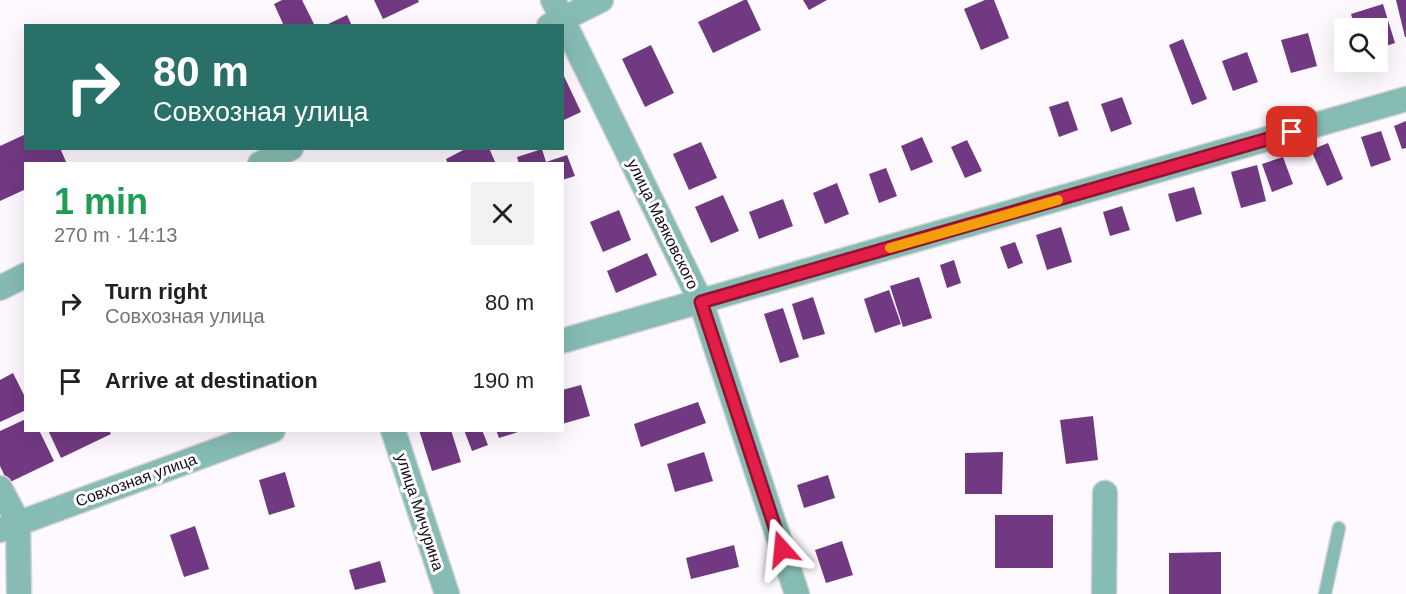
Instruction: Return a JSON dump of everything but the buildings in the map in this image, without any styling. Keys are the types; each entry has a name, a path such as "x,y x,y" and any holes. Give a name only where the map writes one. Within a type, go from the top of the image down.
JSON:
{"street":[{"path":"555,15 602,0"},
{"name":"улица Маяковского","path":"564,33 701,302 797,594"},
{"path":"564,340 1406,99"},
{"path":"264,162 287,150"},
{"path":"0,288 24,276"},
{"name":"Совхозная улица","path":"9,526 268,432"},
{"name":"улица Мичурина","path":"394,432 447,594"},
{"path":"0,488 20,594"},
{"path":"1104,594 1105,493"}],"lane":[{"path":"1325,594 1339,528"}],"slow traffic":[{"path":"890,248 1058,200"}],"route":[{"path":"782,549 701,302 1292,132"}]}
